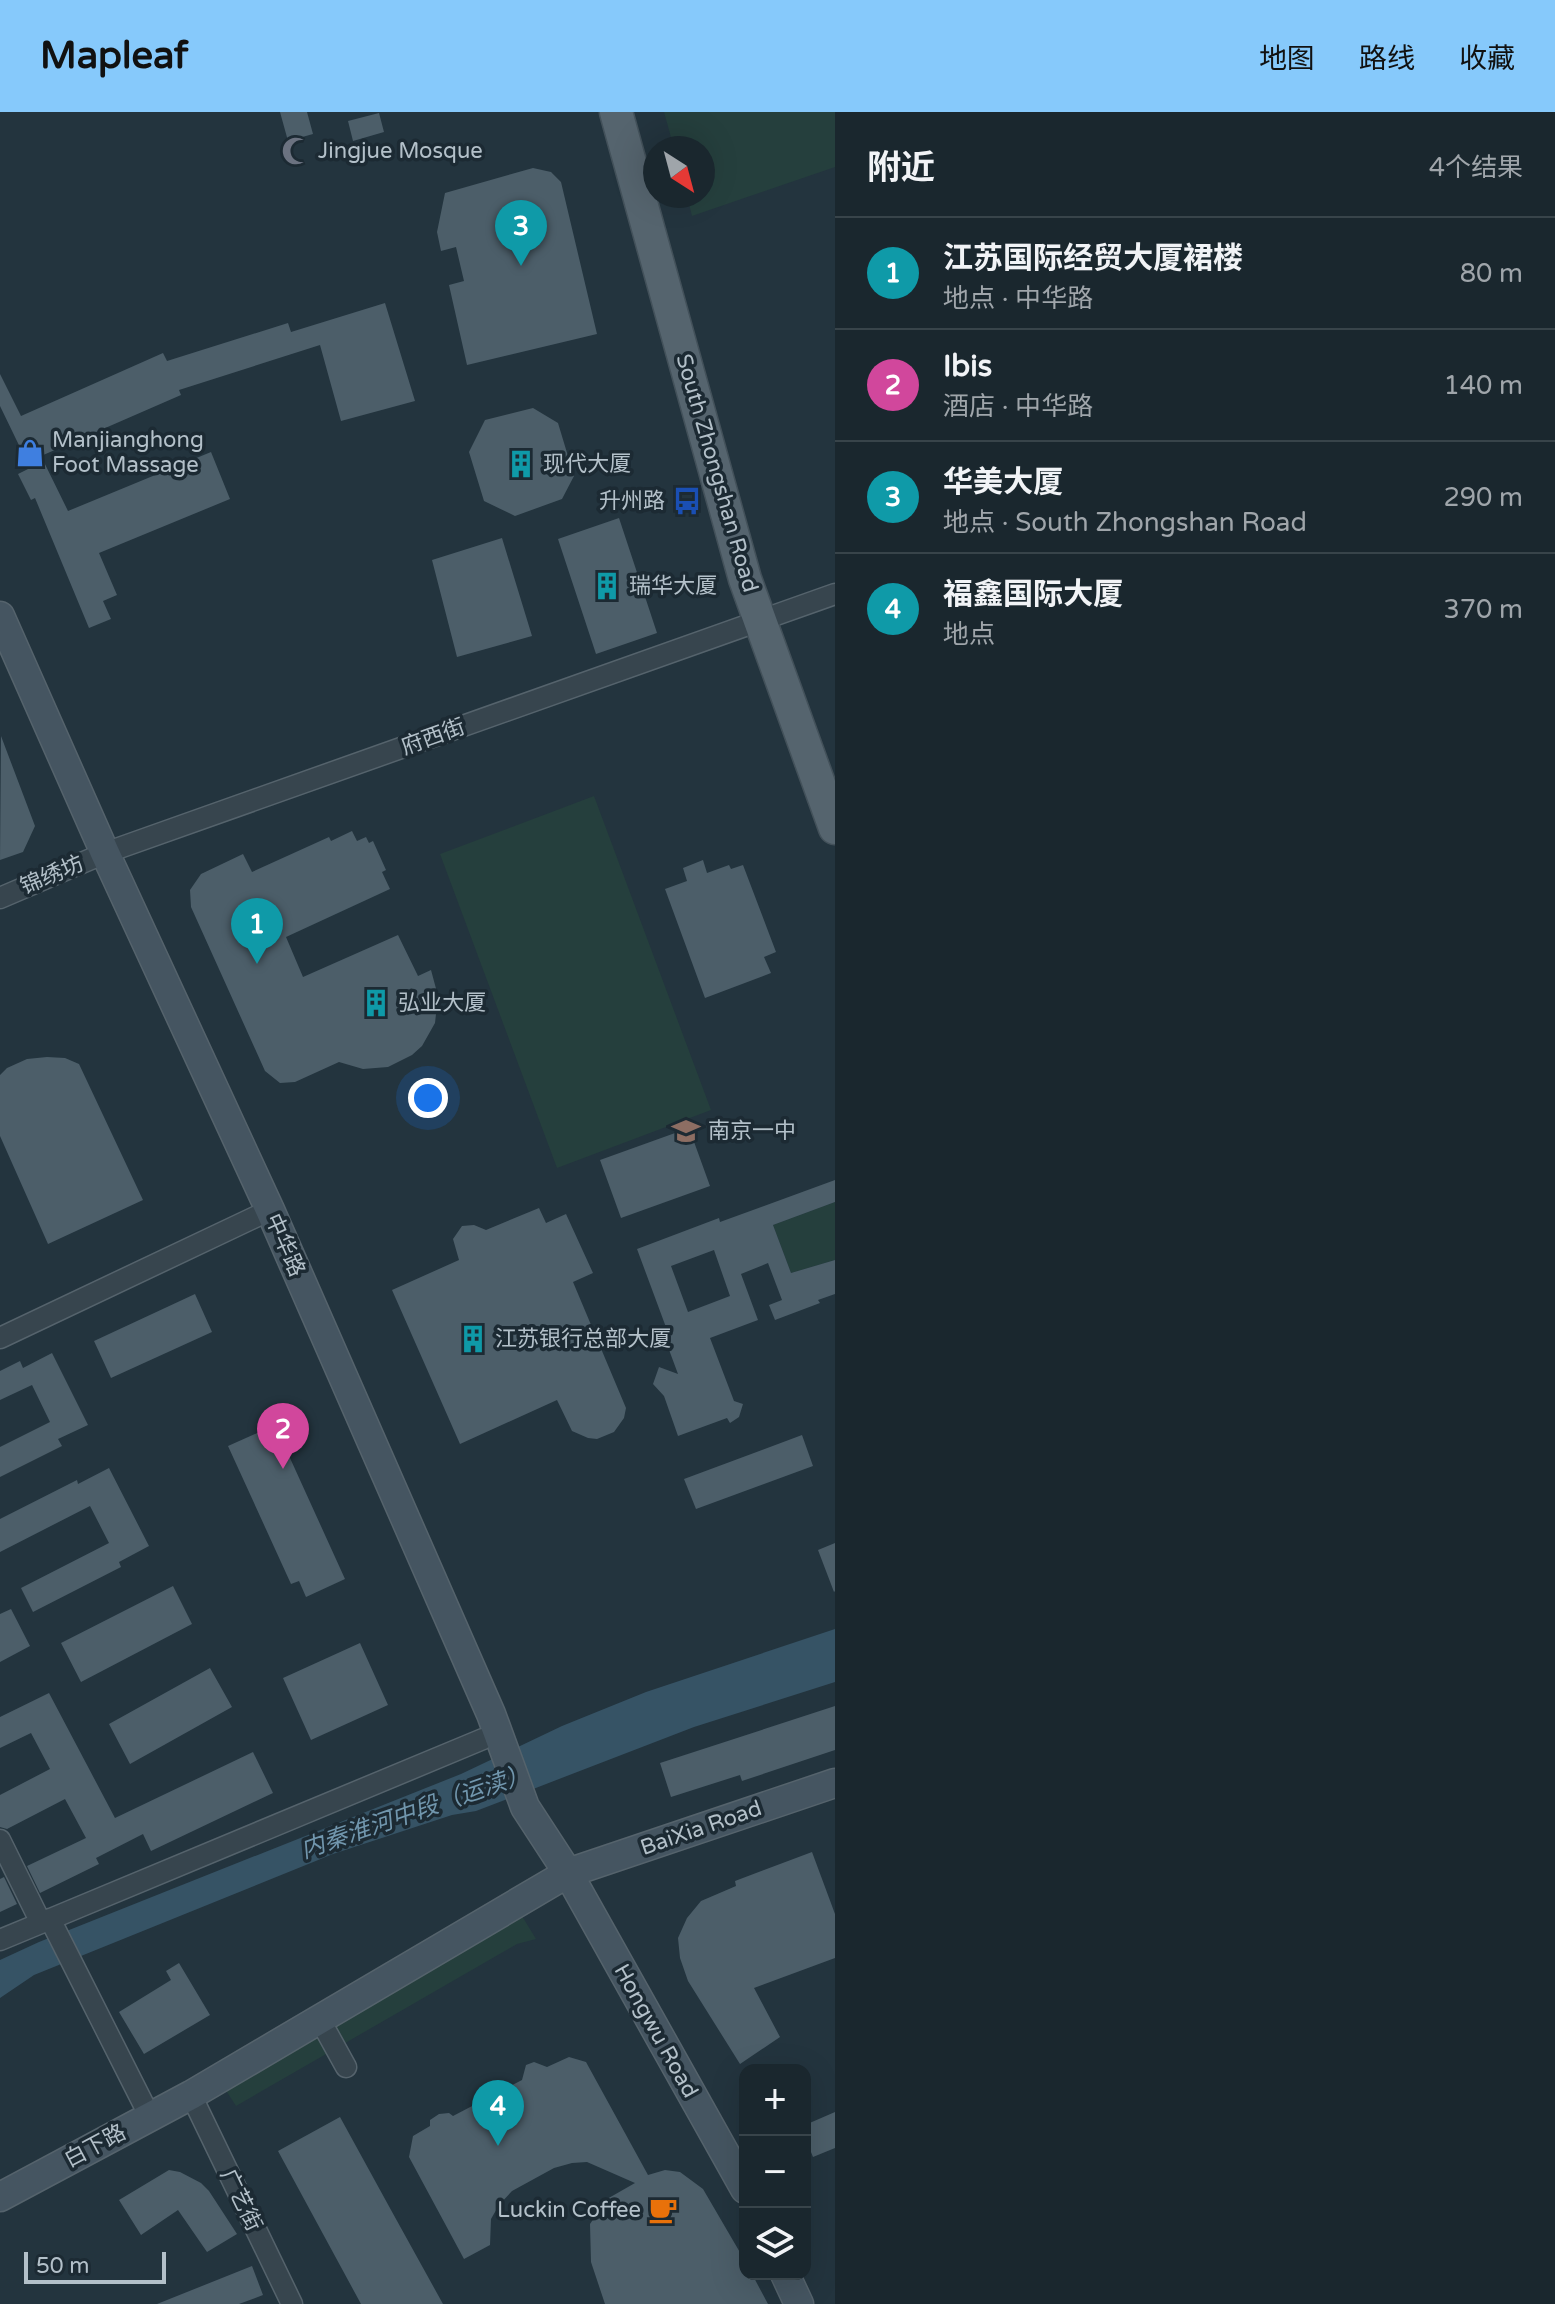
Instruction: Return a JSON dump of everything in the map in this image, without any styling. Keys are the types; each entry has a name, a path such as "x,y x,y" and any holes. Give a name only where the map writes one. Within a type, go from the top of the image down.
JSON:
{"main road":[{"name":"South Zhongshan Road","path":"616,112 745,579 835,828"},
{"name":"中华路","path":"0,616 105,853 270,1210 487,1726 525,1807 568,1873"},
{"name":"BaiXia Road","path":"320,2020 568,1873 835,1783"},
{"name":"Hongwu Road","path":"568,1873 739,2178"},
{"name":"白下路","path":"0,2197 191,2095 320,2020"},
{"path":"788,2280 799,2304"}],"street":[{"name":"府西街","path":"105,853 835,594"},
{"name":"锦绣坊","path":"0,898 105,853"},
{"path":"0,1338 270,1210"},
{"path":"0,1940 487,1726"},
{"path":"0,1840 83,1983 150,2117"},
{"path":"320,2020 346,2067"},
{"name":"广艺街","path":"191,2095 248,2192 292,2304"}],"green space":[{"path":"664,112 835,112 835,167 692,216 690,208 715,208 715,136 671,136"},
{"path":"594,796 711,1110 557,1168 440,854"},
{"path":"835,1202 835,1260 791,1273 773,1225"},
{"path":"522,1916 536,1939 517,1944 236,2106 225,2089"}],"water":[{"name":"内秦淮河中段（运渎）","path":"835,1629 835,1682 694,1727 476,1811 452,1815 333,1854 34,1975 0,1998 0,1960 39,1942 461,1774 562,1726 646,1692"}],"building":[{"path":"280,112 307,112 313,134 288,141"},
{"path":"379,113 384,132 353,141 348,121"},
{"path":"533,168 551,172 561,182 597,334 467,365 449,285 464,281 456,247 441,251 437,232 445,193"},
{"path":"385,303 415,401 341,421 320,345 179,390 181,395 41,456 68,511 211,452 230,499 99,553 117,595 103,601 111,619 89,628 35,498 31,500 18,474 30,468 0,406 0,374 21,416 163,353 167,361 288,323 291,332"},
{"name":"现代大厦","path":"533,408 558,423 574,476 562,499 515,516 484,501 469,452 485,420"},
{"name":"瑞华大厦","path":"619,518 657,633 596,654 558,539"},
{"path":"502,538 532,636 457,657 432,560"},
{"path":"1,736 35,826 23,852 0,860"},
{"path":"352,831 357,841 366,837 369,843 373,841 386,870 382,872 390,889 286,937 303,977 398,935 418,976 431,970 438,996 435,1023 422,1046 412,1055 388,1067 363,1069 339,1062 295,1082 280,1083 265,1071 191,907 190,890 201,874 243,854 252,872 329,837 331,841"},
{"path":"703,860 707,873 729,865 731,869 743,865 776,952 764,957 771,973 705,998 665,889 687,881 683,868"},
{"path":"65,1058 79,1064 143,1200 48,1244 0,1136 0,1075 7,1068 27,1059"},
{"path":"689,1128 710,1186 621,1218 600,1160"},
{"path":"835,1180 835,1202 773,1225 791,1273 835,1260 835,1294 775,1320 769,1305 782,1300 768,1263 741,1274 758,1320 710,1338 734,1401 743,1404 739,1417 730,1423 727,1418 678,1436 664,1396 653,1384 659,1367 678,1374 665,1339 670,1338 637,1249 719,1218 720,1222","holes":["714,1250 730,1296 688,1312 671,1266"]},
{"path":"539,1208 546,1223 566,1214 593,1273 573,1282 626,1408 624,1418 614,1432 597,1439 588,1438 572,1431 557,1400 460,1444 392,1290 459,1260 453,1239 462,1226 474,1225 486,1230"},
{"path":"195,1294 212,1332 111,1378 94,1341"},
{"path":"52,1353 88,1425 58,1439 62,1446 0,1477 0,1447 50,1422 32,1385 0,1400 0,1371 20,1361 23,1368"},
{"path":"275,1425 345,1579 306,1597 299,1581 291,1584 228,1446"},
{"path":"802,1435 813,1466 696,1509 684,1479"},
{"path":"109,1468 149,1546 119,1562 121,1567 33,1612 21,1588 109,1543 90,1506 0,1552 0,1519 77,1480 78,1484"},
{"path":"835,1543 835,1591 834,1592 818,1550"},
{"path":"173,1586 192,1624 81,1682 61,1643"},
{"path":"11,1609 30,1646 0,1662 0,1614"},
{"path":"360,1643 388,1705 311,1740 283,1678"},
{"path":"210,1668 232,1707 130,1764 109,1724"},
{"path":"49,1693 115,1818 253,1752 273,1793 151,1851 143,1834 96,1858 99,1864 40,1893 27,1866 86,1838 65,1799 7,1829 0,1827 0,1795 50,1769 31,1733 0,1748 0,1717"},
{"path":"835,1706 835,1750 742,1781 740,1775 671,1797 660,1763"},
{"path":"812,1852 835,1914 835,1958 754,1988 780,2037 740,2064 688,1981 680,1958 678,1938 687,1918 701,1901 736,1886 735,1881"},
{"path":"4,1877 17,1904 0,1912 0,1879"},
{"path":"179,1963 210,2015 144,2054 119,2012 171,1980 166,1971"},
{"path":"569,2057 586,2062 648,2175 665,2170 680,2172 703,2189 739,2251 739,2280 755,2280 768,2304 605,2304 591,2262 590,2224 607,2199 635,2183 587,2162 554,2168 512,2191 491,2219 490,2245 464,2259 409,2157 413,2136 430,2126 430,2120 439,2114 449,2113 453,2116 522,2080 526,2065 534,2062 547,2067"},
{"path":"835,2112 835,2148 813,2157 811,2122"},
{"path":"340,2117 443,2304 361,2304 278,2151"},
{"path":"169,2170 201,2183 237,2234 207,2252 178,2210 141,2235 119,2200"},
{"path":"252,2266 263,2295 239,2304 157,2304"}],"place":[{"name":"Jingjue Mosque","path":"296,151"},
{"name":"华美大厦","path":"521,266"},
{"name":"Manjianghong Foot Massage","path":"30,453"},
{"name":"现代大厦","path":"521,464"},
{"name":"升州路","path":"687,501"},
{"name":"瑞华大厦","path":"607,586"},
{"name":"江苏国际经贸大厦裙楼","path":"257,964"},
{"name":"弘业大厦","path":"376,1003"},
{"name":"南京一中","path":"686,1131"},
{"name":"江苏银行总部大厦","path":"473,1339"},
{"name":"Ibis","path":"283,1469"},
{"name":"福鑫国际大厦","path":"498,2146"},
{"name":"Luckin Coffee","path":"663,2210"}]}
